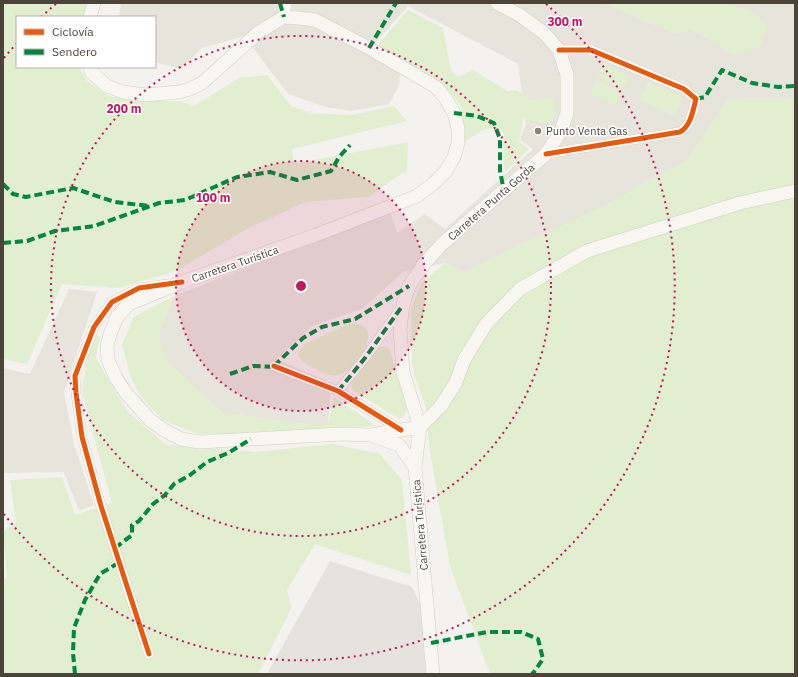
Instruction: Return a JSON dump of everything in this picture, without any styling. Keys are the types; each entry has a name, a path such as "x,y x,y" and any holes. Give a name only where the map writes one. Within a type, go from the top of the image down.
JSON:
{"main road":[{"path":"90,16 94,3"},
{"name":"Carretera Punta Gorda","path":"420,427 403,372 400,329 403,306 409,286 424,264 442,244 546,154 561,131 567,113 567,75 559,50 544,33 521,16 497,3"},
{"path":"90,68 91,72 107,86 123,92 146,95 179,92 190,89 202,83 259,32 284,17"},
{"name":"Carretera Turística","path":"284,17 315,20 369,48 436,87 446,99 454,113 458,129 458,143 454,157 446,171 433,184 417,196 316,235 182,282 129,304 117,317 110,334 107,347 108,360 116,378 126,393 150,420 164,430 181,439 200,442 340,434 370,435 420,427 415,467 433,674"},
{"path":"420,427 441,406 456,382 464,360 486,324 520,288 587,251 740,203 795,192"},
{"path":"370,435 399,445 415,467"}],"street":[{"path":"284,17 287,3"},
{"path":"546,154 680,132 685,129 692,115 696,99 684,90 592,50 559,50"},
{"path":"149,654 101,506 82,437 76,393 76,376 94,327 112,302 139,288 182,282"},
{"path":"338,391 366,358 403,306"},
{"path":"274,366 338,391 401,430"}],"shaded area":[{"path":"121,3 604,3 676,34 691,29 735,54 755,13 720,3 795,3 795,98 729,99 688,160 602,207 465,272 445,263 403,272 362,309 312,326 277,359 331,383 328,425 312,425 222,413 167,362 158,335 174,296 390,211 397,233 425,214 445,229 533,149 520,140 526,124 518,64 408,6 368,51 400,70 399,86 389,104 351,111 326,107 288,94 244,36 202,48 181,69 156,62 156,16 119,16"},
{"path":"69,289 97,292 64,392 74,444 94,505 79,511 64,472 3,473 3,368 30,374"},
{"path":"330,561 412,587 421,606 426,674 267,674"}],"green space":[{"path":"3,3 87,3 84,16 16,16 16,68 80,68 87,81 109,96 139,101 179,101 194,106 239,78 267,75 291,106 311,113 352,115 394,106 407,121 292,149 294,164 408,142 407,170 368,197 305,202 247,229 176,271 119,288 62,284 27,364 3,359"},
{"path":"604,3 720,3 755,13 768,26 760,47 735,54 691,29 676,34"},
{"path":"408,10 443,28 451,71 458,77 473,70 507,91 517,90 531,100 554,97 556,113 551,125 523,119 519,142 529,149 505,172 503,158 504,135 500,129 486,129 463,143 462,112 456,100 448,91 424,73 377,46"},
{"path":"604,63 630,76 623,90 598,77"},
{"path":"597,80 622,92 616,106 590,93"},
{"path":"649,81 683,97 674,116 640,99"},
{"path":"795,98 795,674 490,674 450,566 429,446 426,407 414,374 412,361 411,308 422,282 445,263 465,272 602,207 688,160 728,99"},
{"path":"174,296 158,335 167,362 222,413 312,425 328,425 334,397 376,426 279,432 199,434 164,421 142,398 131,378 122,344 134,317"},
{"path":"353,323 363,326 368,332 368,340 365,349 359,358 345,372 339,375 329,375 318,371 300,359 298,354 304,344"},
{"path":"94,334 100,337 96,358 127,411 166,445 256,452 333,444 380,454 402,480 411,575 315,544 287,590 291,609 258,674 3,674 3,579 7,578 3,531 16,523 10,480 62,477 75,515 112,503 82,392 86,361"},
{"path":"384,346 390,350 407,409 405,415 399,419 352,389 352,383 380,347"}],"marked path":[{"path":"280,3 284,17"},
{"path":"369,48 396,3"},
{"path":"696,99 705,97 722,70 752,83 778,87 795,86"},
{"path":"454,113 477,116 494,123 500,139 500,171 504,191"},
{"path":"3,243 27,241 55,231 94,226 159,203 185,200 237,177 270,172 297,180 331,171 339,157 350,145"},
{"path":"3,184 13,194 26,197 73,188 115,202 149,206"},
{"path":"274,366 303,338 322,327 355,319 409,286"},
{"path":"338,391 365,358 403,305"},
{"path":"230,374 253,366 277,367"},
{"path":"115,548 132,535 132,525 139,521 153,504 165,495 174,484 190,475 207,462 228,453 251,439"},
{"path":"75,674 73,653 74,628 85,600 100,574 120,562"},
{"path":"431,643 487,632 521,632 538,639 543,659 532,674"}],"cycle path":[{"path":"546,154 680,132 689,122 693,113 696,99 684,89 591,50 559,50"},
{"path":"149,654 101,506 82,437 75,376 94,327 112,302 139,288 182,282"},
{"path":"274,366 338,391 401,430"}],"place":[{"name":"Punto Venta Gas","path":"538,131"}]}
